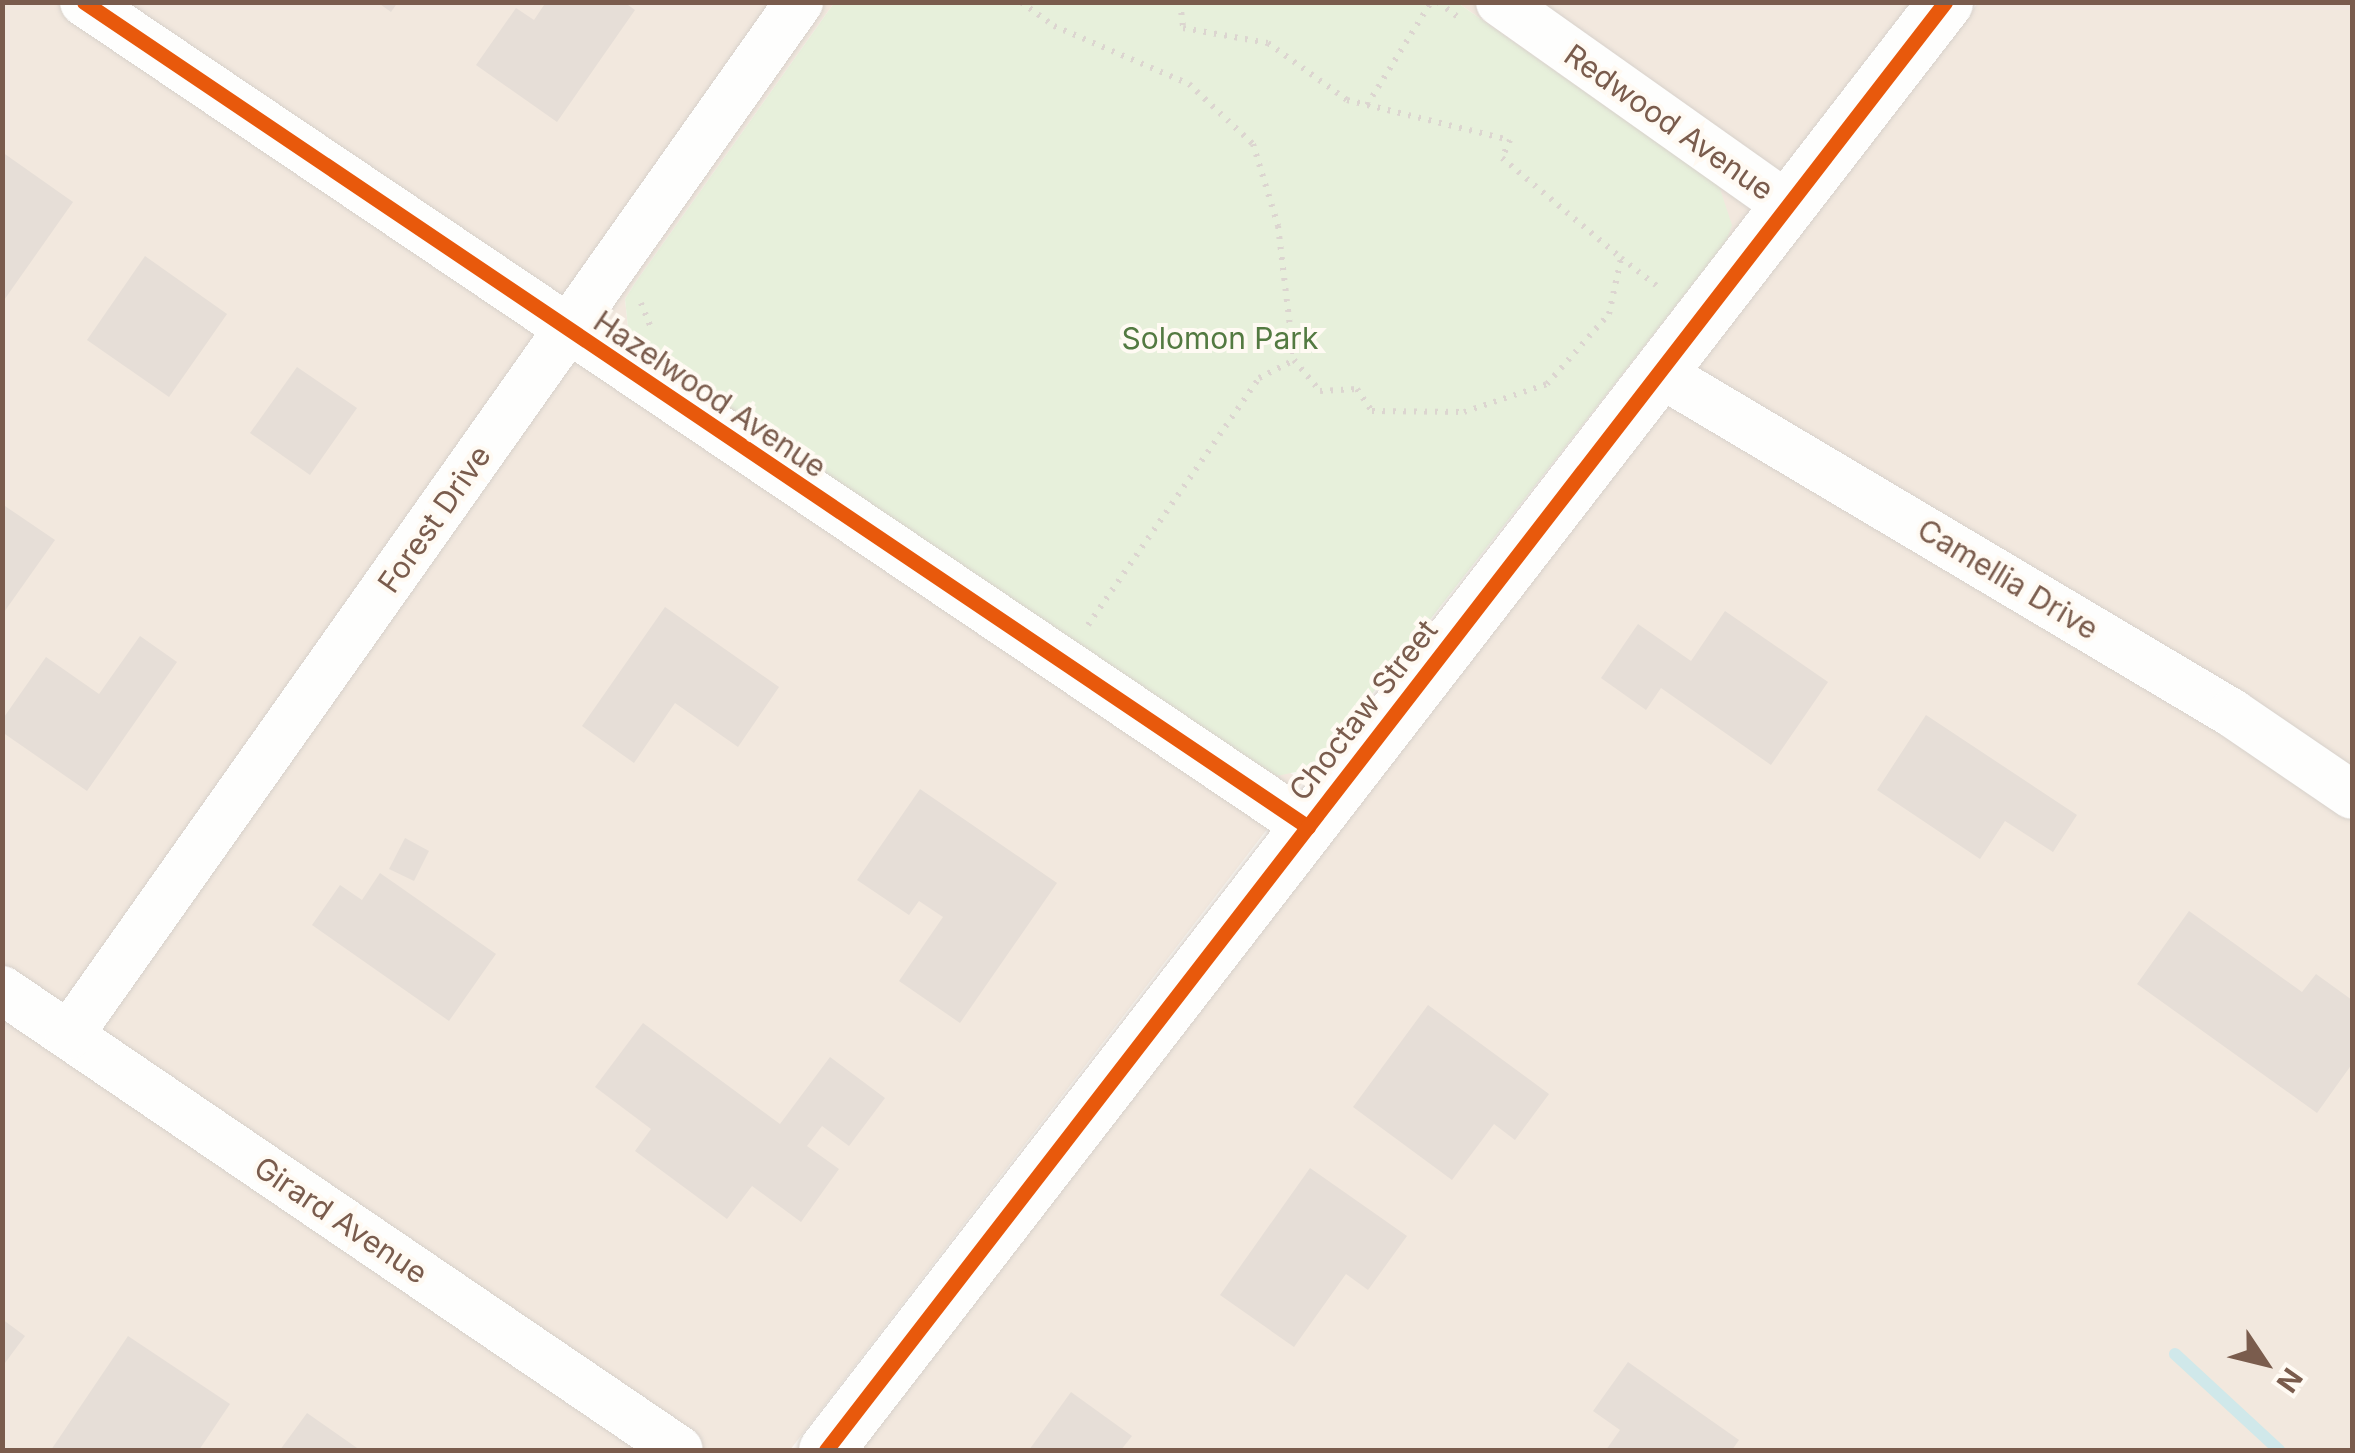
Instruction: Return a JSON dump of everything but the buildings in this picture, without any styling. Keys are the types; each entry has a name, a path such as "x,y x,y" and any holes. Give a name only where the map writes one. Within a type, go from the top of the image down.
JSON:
{"street":[{"name":"Hazelwood Avenue","path":"84,2 566,331 1308,827"},
{"name":"Forest Drive","path":"69,1035 799,2"},
{"name":"Choctaw Street","path":"826,1450 1945,2"},
{"name":"Redwood Avenue","path":"1485,14 1788,206"},
{"name":"Camellia Drive","path":"1658,372 2232,713 2352,795"},
{"name":"Girard Avenue","path":"2,990 679,1450"}],"path":[{"path":"1021,2 1054,26 1189,84 1253,144 1278,226 1294,360 1320,391 1356,390 1372,410 1464,412 1547,384 1609,314 1620,258"},
{"path":"1180,2 1183,28 1268,44 1347,100 1510,140 1502,158 1670,296"},
{"path":"1367,105 1434,2 1485,14"},
{"path":"636,291 654,335"},
{"path":"1088,626 1259,378 1294,360"},
{"path":"1073,619 1102,638"}],"shaded area":[{"path":"3,3 834,3 625,299 629,337 1000,597 1295,776 1314,768 790,1450 3,1450"},
{"path":"1458,3 1910,3 1727,240 1719,186"},
{"path":"1978,3 2352,3 2352,1450 859,1450"}],"green space":[{"name":"Solomon Park","path":"834,3 1458,3 1719,186 1732,225 1727,240 1314,768 1277,776 1000,597 629,337 625,299"}],"waterway":[{"path":"2175,1354 2279,1450"}],"cycle path":[{"path":"84,2 1308,827"},
{"path":"826,1450 1945,2"}]}
